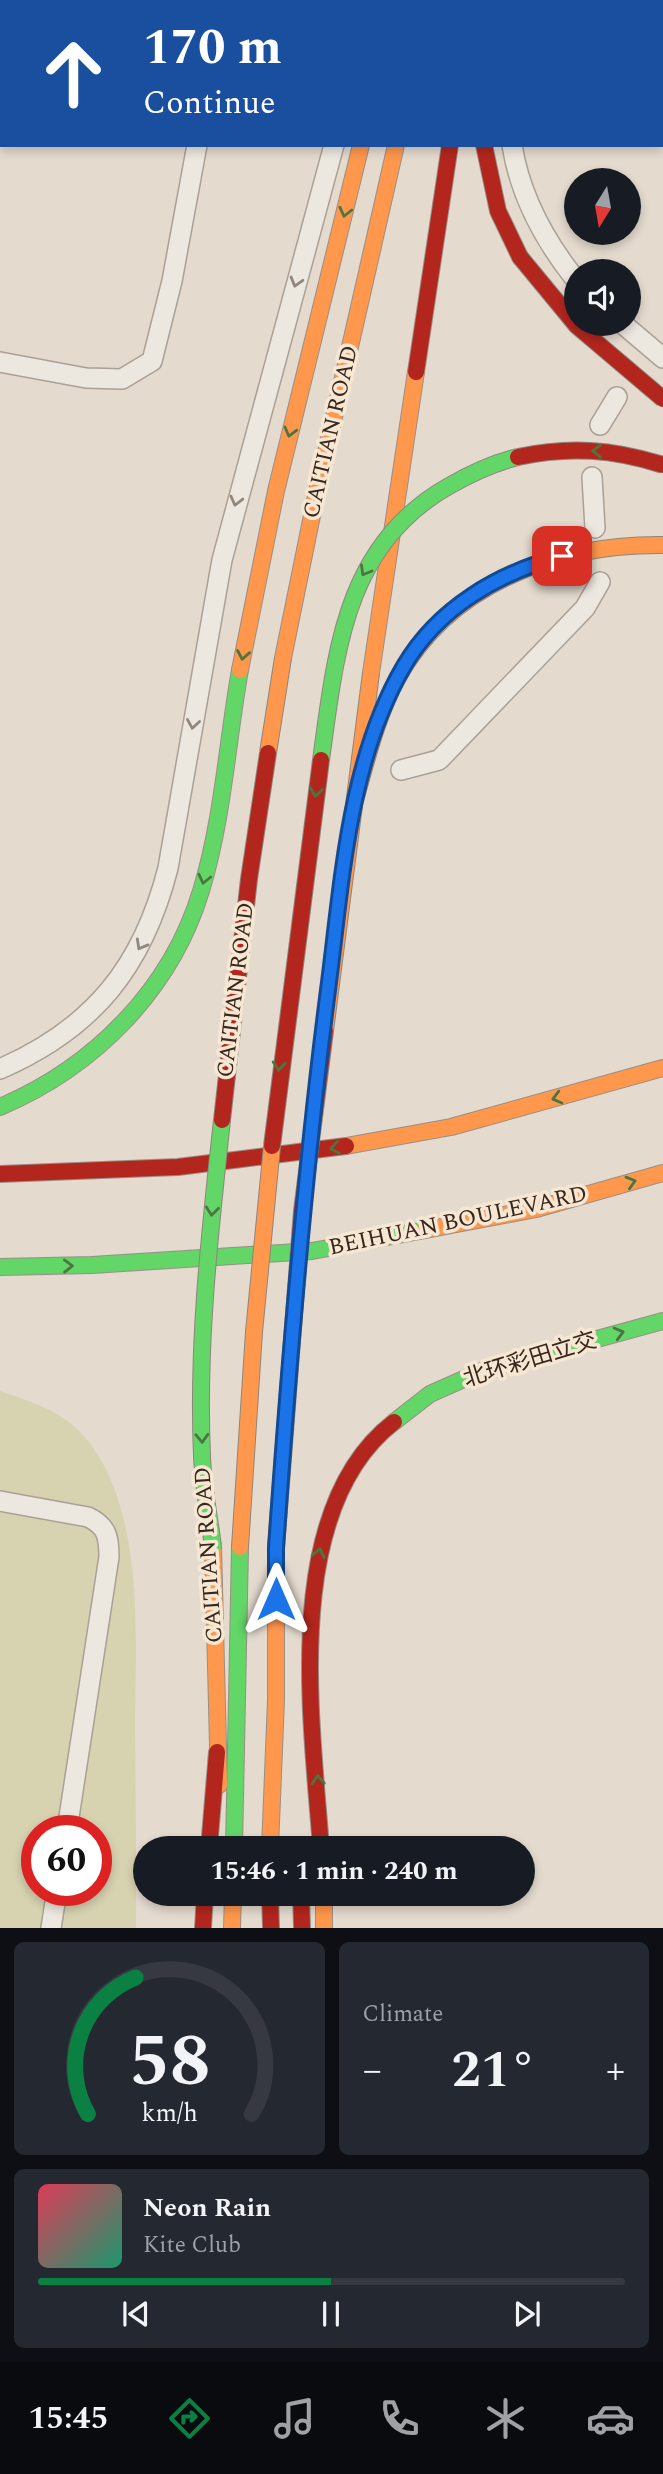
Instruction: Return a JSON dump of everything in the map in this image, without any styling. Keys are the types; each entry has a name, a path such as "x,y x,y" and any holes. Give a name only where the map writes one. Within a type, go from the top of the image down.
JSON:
{"main road":[{"path":"0,1107 49,1083 82,1062 110,1037 158,981 186,931 200,896 215,834 239,676 279,474 361,147"},
{"name":"CAITIAN ROAD","path":"222,1836 217,1743 213,1546 202,1460 200,1395 205,1275 249,879 283,658 318,484 396,147"},
{"path":"270,1836 276,1700 276,1548 302,1211 371,673 450,147"},
{"path":"484,147 498,211 520,257 576,326 663,398"},
{"path":"234,1836 240,1547 251,1357 281,1045 330,692 339,641 355,588 379,547 408,514 447,485 483,468 523,455 570,450 613,451 663,465"},
{"path":"354,804 380,715 404,666 430,631 454,608 500,579 548,560 624,544 663,545"},
{"path":"623,1080 653,1052"},
{"path":"0,1174 178,1167 323,1150 451,1127 663,1068"},
{"name":"BEIHUAN BOULEVARD","path":"0,1267 92,1265 312,1251 536,1209 663,1173"},
{"name":"北环彩田立交","path":"320,1836 311,1648 314,1576 324,1530 339,1492 361,1457 406,1410 461,1380 492,1368 663,1321"},
{"path":"276,1700 289,1794"},
{"path":"210,1836 217,1743"},
{"path":"203,1928 204,1906"},
{"path":"227,1906 230,1928"},
{"path":"230,1928 232,1906"},
{"path":"270,1906 271,1928"},
{"path":"301,1906 302,1928"},
{"path":"324,1906 324,1928"}],"lane":[{"path":"0,362 86,378 122,379 152,360 172,281 197,147"},
{"path":"0,1069 61,1037 96,1006 125,972 144,942 157,910 170,857 225,548 333,147"},
{"path":"512,147 516,170 530,208 564,265"},
{"path":"637,336 663,358"},
{"path":"600,425 617,397"},
{"path":"592,477 595,528"},
{"path":"401,770 439,760 585,608 600,582"},
{"path":"0,1501 88,1517 101,1524 109,1538 109,1557 69,1815"},
{"path":"51,1928 54,1906"}],"shaded area":[{"path":"0,1391 65,1419 83,1435 104,1465 118,1500 128,1537 133,1577 136,1658 133,1906 136,1906 136,1928 0,1928"}],"traffic: fast":[{"path":"321,760 340,641 366,570 387,539 414,510 449,486 482,469 518,457"},
{"path":"0,1107 67,1070 97,1047 149,992 170,961 188,927 201,891 215,836 240,670"},
{"path":"213,1546 203,1467 201,1372 222,1120"},
{"path":"0,1267 92,1265 312,1251 425,1230"},
{"path":"394,1422 430,1394 484,1370 663,1321"},
{"path":"234,1836 240,1547"}],"traffic: slow":[{"path":"240,670 276,491 361,147"},
{"path":"283,658 316,496 396,147"},
{"path":"371,673 416,372"},
{"path":"354,804 372,740 397,679 419,645 446,617 477,594 511,575 547,561 624,546 663,545"},
{"path":"268,753 283,658"},
{"path":"325,1031 371,673"},
{"path":"346,1146 451,1127 663,1068"},
{"path":"240,1547 254,1332 272,1146"},
{"path":"425,1230 536,1209 663,1173"},
{"path":"213,1546 219,1785"},
{"path":"270,1836 276,1700 276,1548"},
{"path":"232,1928 233,1906"},
{"path":"324,1906 324,1928"}],"traffic: jam":[{"path":"416,372 450,147"},
{"path":"484,147 498,211 520,257"},
{"path":"520,257 577,326 663,399"},
{"path":"518,457 573,450 626,455 663,465"},
{"path":"222,1120 249,879 268,753"},
{"path":"272,1146 321,760"},
{"path":"276,1548 302,1211 325,1031"},
{"path":"0,1174 178,1167 346,1146"},
{"path":"320,1836 310,1681 311,1621 318,1562 333,1508 358,1460 394,1422"},
{"path":"210,1836 217,1752"},
{"path":"203,1928 204,1906"},
{"path":"270,1906 271,1928"},
{"path":"301,1906 302,1928"}],"route":[{"path":"276,1599 276,1548 299,1238 335,932 354,804 380,715 404,666 430,631 454,608 500,579 562,556"}]}
